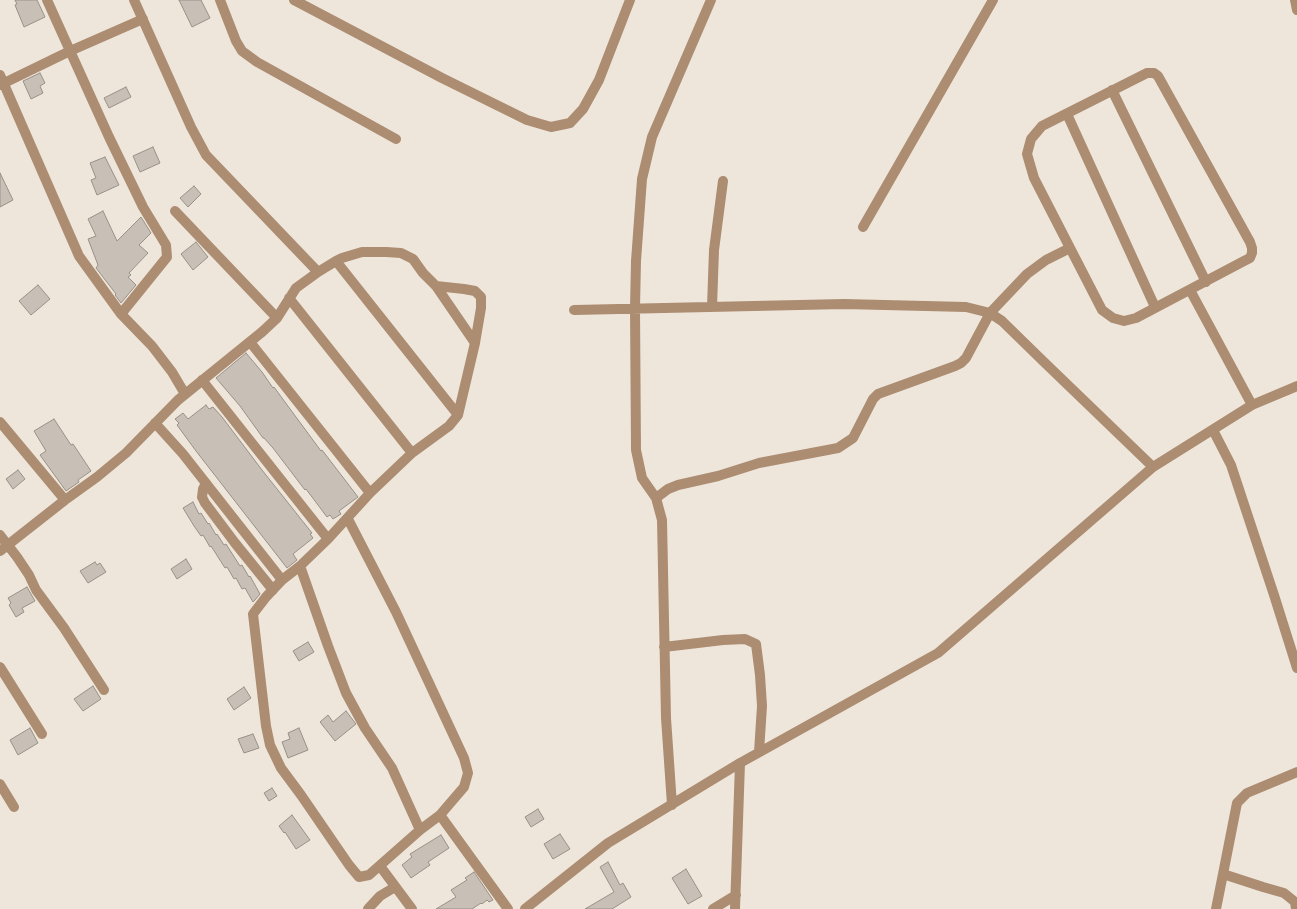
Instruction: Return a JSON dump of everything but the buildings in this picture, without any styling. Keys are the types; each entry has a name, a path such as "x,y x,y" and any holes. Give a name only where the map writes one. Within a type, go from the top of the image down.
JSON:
{"street":[{"path":"47,0 109,136 144,207 166,246 167,257 121,314"},
{"path":"134,0 191,127 206,155 318,272"},
{"path":"220,0 236,41 242,51 257,62 396,139"},
{"path":"294,0 442,78 520,117 551,127 570,123 583,109 599,80 630,0"},
{"path":"672,805 666,718 662,520 656,498 642,478 636,450 636,261 642,179 652,137 711,0"},
{"path":"863,227 993,0"},
{"path":"1295,0 1297,10"},
{"path":"143,19 1,81 79,256 121,314 152,346 172,372 185,394"},
{"path":"1147,73 1154,73 1158,76 1252,248 1250,258 1136,318 1124,321 1113,318 1102,310 1034,178 1026,154 1032,139 1042,126 1112,90 1147,73"},
{"path":"1112,90 1206,282"},
{"path":"1067,114 1155,307"},
{"path":"712,307 714,250 723,181"},
{"path":"175,211 277,318"},
{"path":"656,498 668,489 678,485 718,476 759,464 838,448 853,438 873,399 878,394 961,363 966,358 990,313 1027,274 1046,260 1070,248"},
{"path":"4,548 65,500 103,473 126,453 178,400 250,342 277,318 296,288 318,272 342,258 362,252 386,252 401,253 413,259 423,273 436,286 475,344"},
{"path":"336,261 458,415"},
{"path":"348,518 396,612 464,758 468,773 464,787 440,816 420,830 369,875 359,877 281,768 270,745 266,726 253,614 272,590 328,539 370,493 412,453 449,426 458,415 475,344 481,308 481,297 475,291 436,286"},
{"path":"1190,290 1252,405"},
{"path":"289,298 412,453"},
{"path":"574,310 844,304 966,307 990,313 1002,321 1018,336 1153,467"},
{"path":"250,342 370,493"},
{"path":"202,380 328,539"},
{"path":"525,909 608,843 740,762 938,653 1153,467 1252,405 1297,386"},
{"path":"0,422 65,500"},
{"path":"156,423 183,454 282,580"},
{"path":"1213,430 1230,465 1297,668"},
{"path":"206,483 203,489 202,497 205,504 272,590"},
{"path":"0,535 4,548 17,558 29,575 36,590 64,628 104,690"},
{"path":"300,566 346,694 365,728 392,768 420,830"},
{"path":"664,647 731,640 745,640 756,644 762,706 759,752"},
{"path":"0,667 42,734"},
{"path":"735,909 740,762"},
{"path":"1216,909 1237,803 1247,793 1297,772"},
{"path":"0,784 14,807"},
{"path":"440,816 508,909"},
{"path":"380,866 412,909"},
{"path":"1223,874 1284,893 1295,902 1296,909"},
{"path":"368,909 380,896 395,887"},
{"path":"713,909 736,895"}]}
